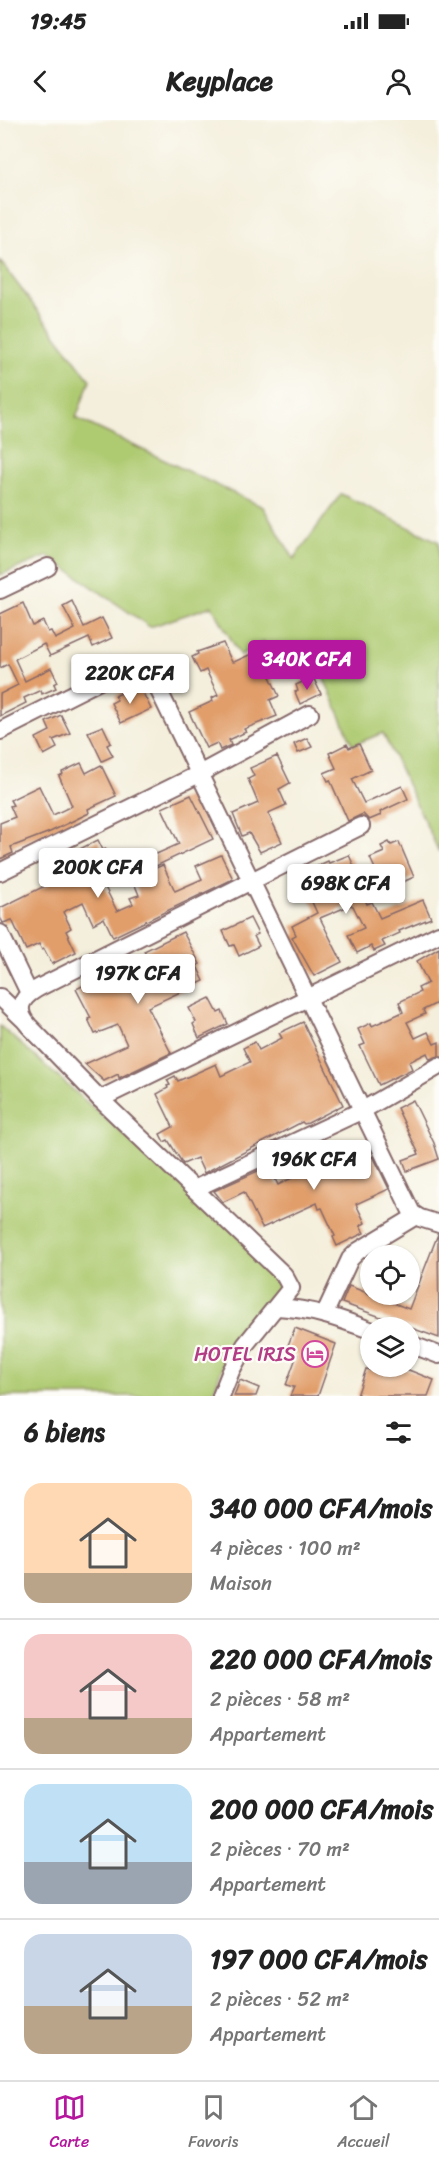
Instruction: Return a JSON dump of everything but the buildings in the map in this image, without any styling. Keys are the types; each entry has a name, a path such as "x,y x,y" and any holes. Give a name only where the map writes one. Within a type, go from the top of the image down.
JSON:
{"street":[{"path":"0,590 48,567"},
{"path":"0,730 129,666 149,670 412,1213 439,1224"},
{"path":"0,872 199,774 310,714"},
{"path":"23,1019 21,1009 23,999 28,993 361,826"},
{"path":"0,933 28,993"},
{"path":"100,1099 439,934"},
{"path":"0,997 100,1099 284,1275 291,1288 245,1345 221,1396"},
{"path":"194,1189 363,1110 439,1066"},
{"path":"325,1313 350,1259 358,1251 416,1216"},
{"path":"277,1307 325,1313 360,1326"},
{"path":"420,1348 439,1355"}],"green space":[{"path":"0,261 90,380 76,418 263,507 294,559 341,494 439,542 439,852 383,733 353,745 309,644 275,659 264,642 240,655 212,606 150,627 48,556 0,575"},
{"path":"0,1026 284,1275 279,1294 268,1303 228,1351 212,1396 0,1396"}],"place":[{"name":"HOTEL IRIS","path":"315,1354"}]}
